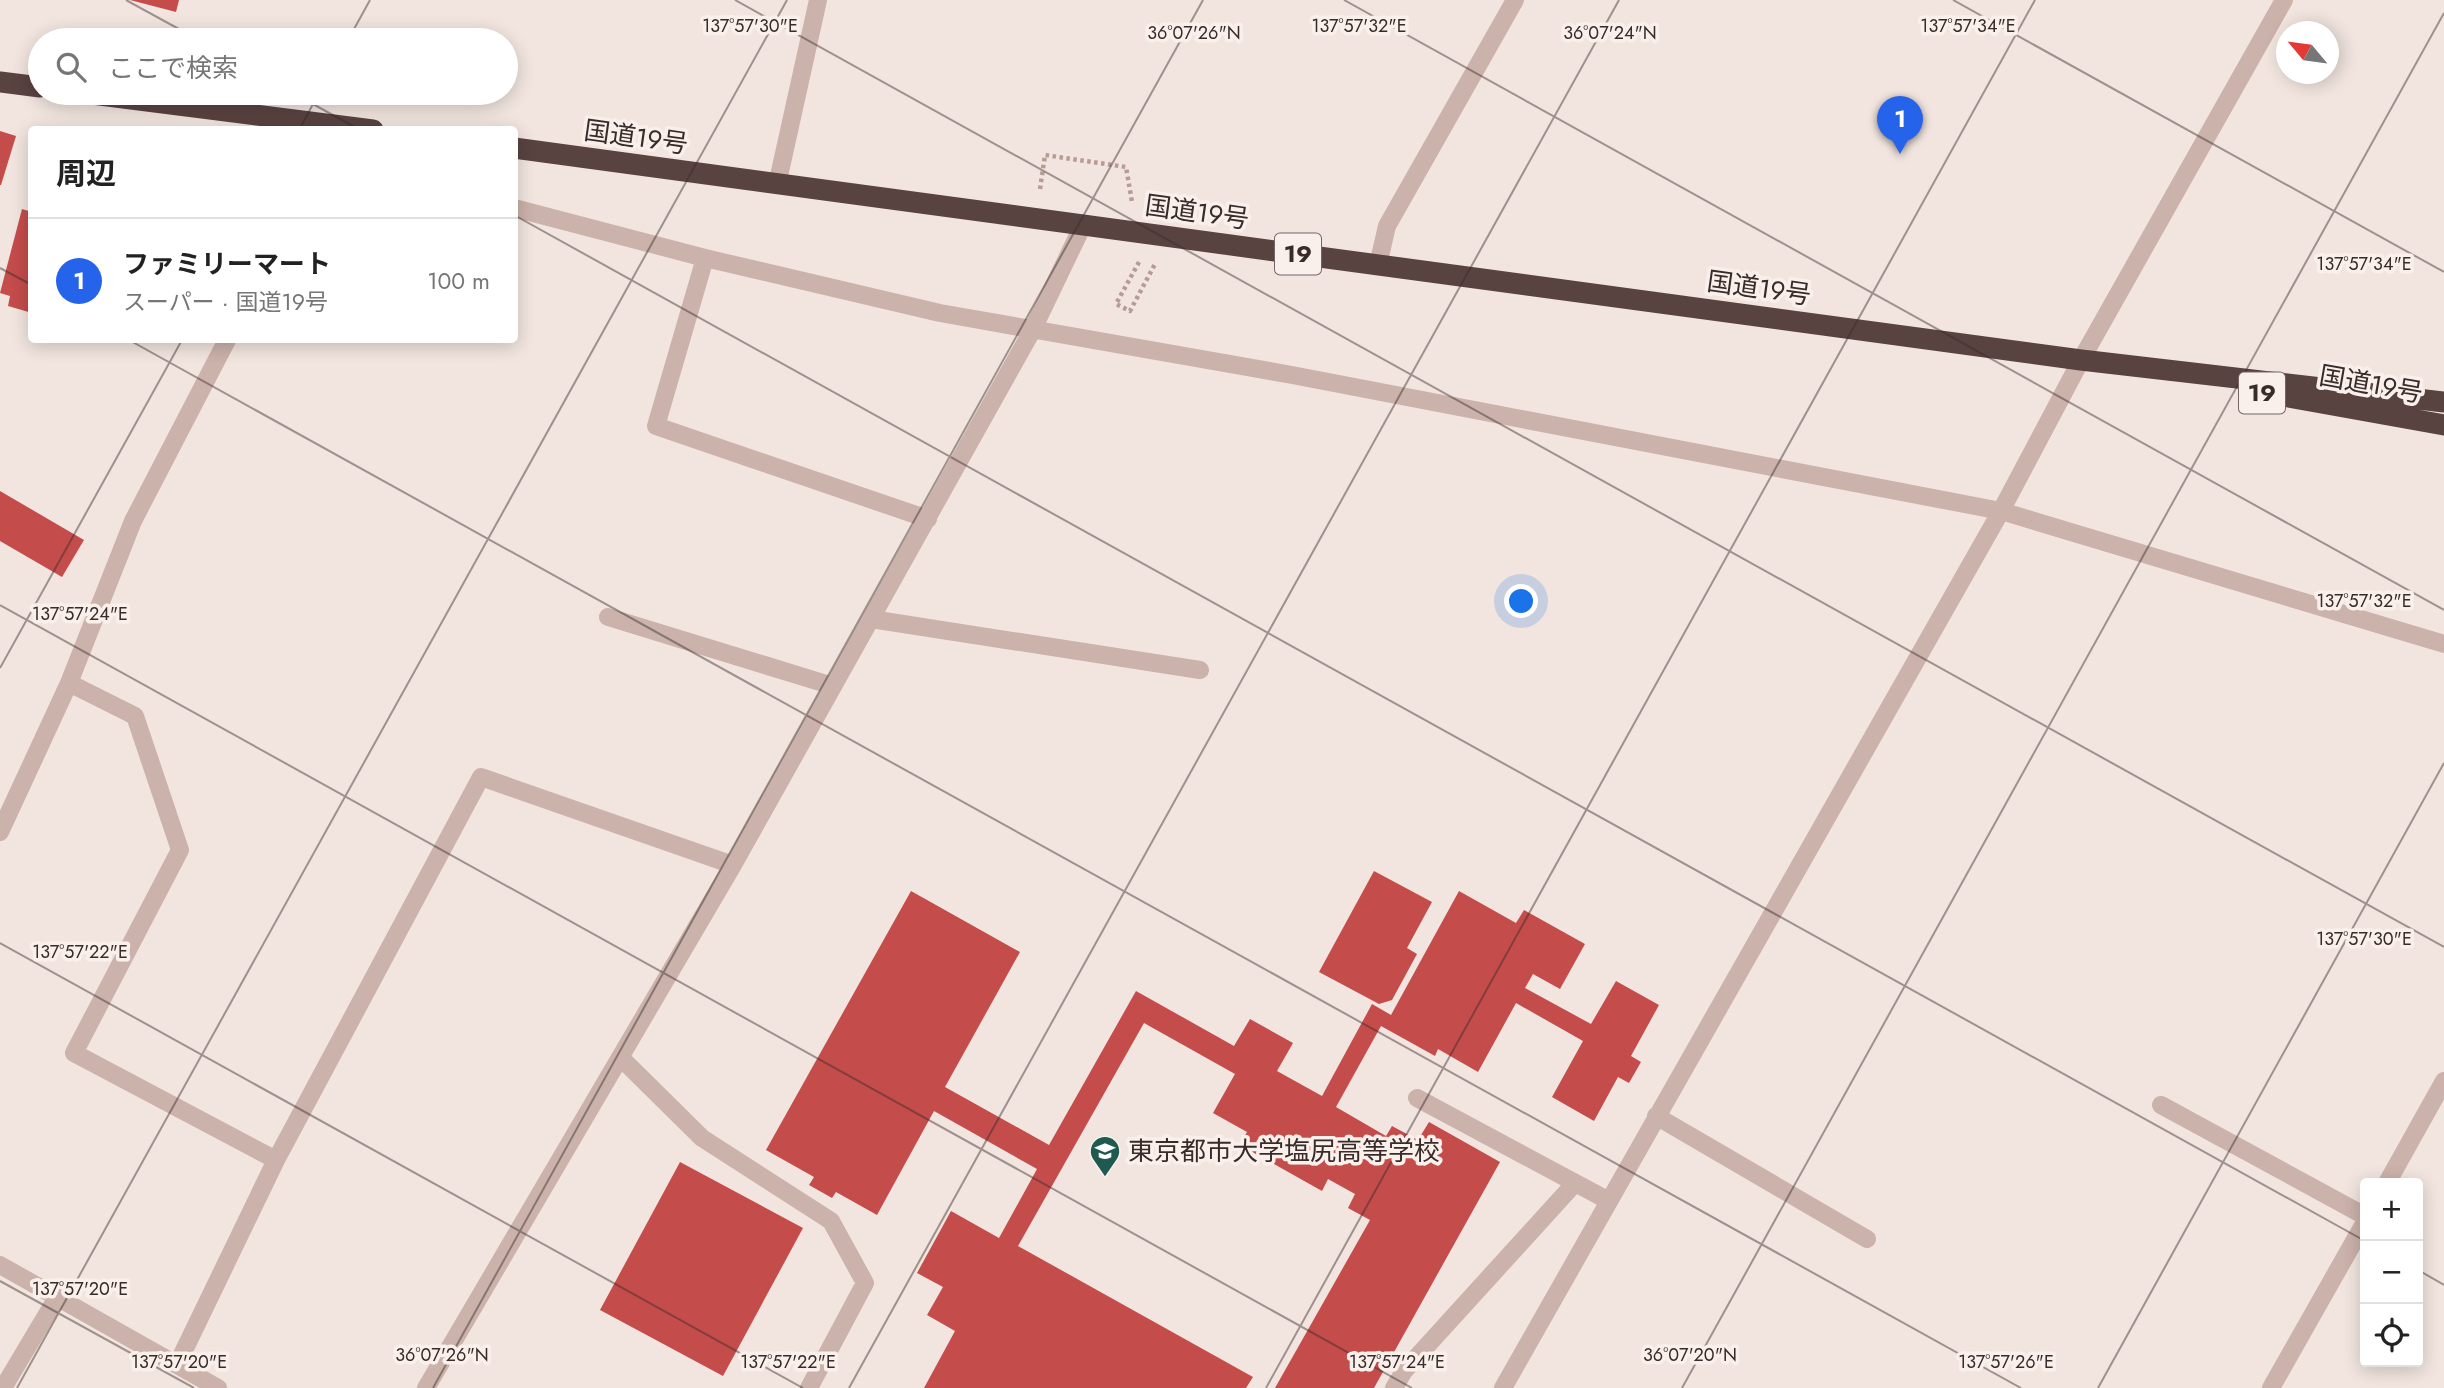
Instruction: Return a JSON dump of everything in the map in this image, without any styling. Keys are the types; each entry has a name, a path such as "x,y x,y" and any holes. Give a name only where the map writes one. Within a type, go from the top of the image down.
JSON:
{"highway":[{"path":"0,82 28,86"},
{"path":"165,105 319,126"},
{"name":"国道19号","path":"518,149 2081,360 2444,402"},
{"name":"国道19号","path":"2081,360 2444,425"}],"street":[{"path":"777,185 818,0"},
{"path":"1378,265 1387,226 1515,0"},
{"path":"1503,1388 2001,511 2081,360 2284,0"},
{"path":"518,209 705,258 940,313 1292,375 2001,511 2444,643"},
{"path":"426,1388 733,865 929,519 1033,329 1083,225"},
{"path":"705,258 656,426 929,519"},
{"path":"0,832 69,683 133,521 225,343"},
{"path":"608,617 834,686"},
{"path":"872,619 1200,670"},
{"path":"69,683 135,716 180,850 74,1053 276,1160"},
{"path":"177,1365 276,1160 481,777 733,865"},
{"path":"620,1057 702,1138 831,1221 865,1283 809,1388"},
{"path":"2390,1178 2444,1081"},
{"path":"1417,1098 1609,1201"},
{"path":"2161,1105 2360,1213"},
{"path":"1656,1116 1867,1238"},
{"path":"1394,1388 1404,1371 1576,1182"},
{"path":"2271,1388 2360,1231"},
{"path":"0,1265 218,1388"},
{"path":"3,1388 56,1299"}],"path":[{"path":"1040,190 1045,155 1120,166"},
{"path":"1140,261 1116,304 1130,311 1153,268"}],"building":[{"path":"130,0 179,0 176,12"},
{"path":"0,131 16,136 1,185 0,185"},
{"path":"22,209 28,211 28,312 8,306 10,296 0,293"},
{"path":"0,491 84,540 62,577 0,541"},
{"path":"1374,871 1432,902 1407,948 1417,954 1392,1000 1379,1004 1319,972"},
{"path":"911,891 1020,952 945,1087 1049,1145 1136,991 1234,1046 1250,1019 1293,1043 1277,1071 1322,1096 1372,1004 1391,1015 1459,891 1516,923 1524,910 1585,944 1560,989 1533,974 1525,988 1591,1024 1616,981 1659,1005 1631,1056 1641,1062 1629,1083 1618,1077 1594,1121 1552,1097 1583,1041 1516,1003 1478,1072 1438,1049 1435,1056 1381,1026 1336,1107 1386,1136 1392,1126 1418,1140 1429,1122 1500,1162 1374,1388 1275,1388 1370,1220 1348,1208 1355,1194 1328,1179 1322,1191 1240,1145 1247,1132 1213,1113 1235,1074 1144,1023 1018,1246 1253,1377 1246,1388 924,1388 955,1331 927,1315 943,1287 917,1273 951,1211 999,1238 1037,1169 934,1111 877,1215 836,1192 832,1198 809,1185 814,1177 766,1150"},
{"path":"680,1162 803,1228 723,1376 600,1310"}],"place":[{"name":"ファミリーマート","path":"1900,154"},
{"name":"東京都市大学塩尻高等学校","path":"1105,1178"}]}
